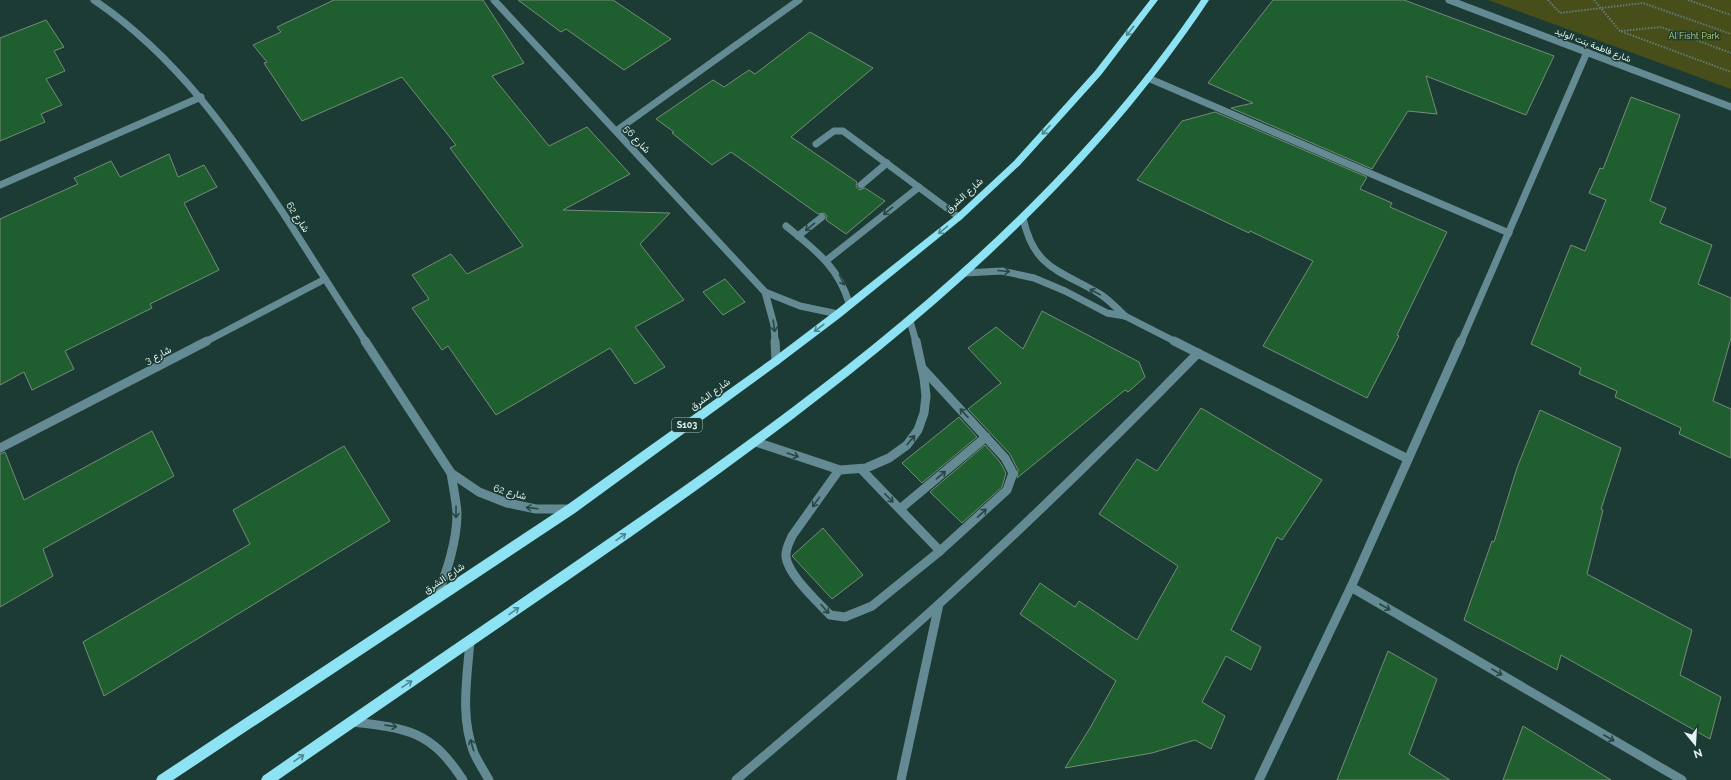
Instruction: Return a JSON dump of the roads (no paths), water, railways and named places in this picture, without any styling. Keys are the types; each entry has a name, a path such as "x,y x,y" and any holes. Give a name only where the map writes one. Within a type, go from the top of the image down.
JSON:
{"main road":[{"name":"شارع الشرق","path":"162,780 571,509 776,361 838,314 959,217 1016,163 1093,78 1154,0"},
{"path":"267,780 708,477 834,382 910,321 965,273 1023,218 1109,126 1148,78 1205,0"}],"street":[{"name":"شارع 62","path":"94,0 106,8 155,49 201,97 245,155 451,473 469,488 491,499 516,506 543,510 571,509"},
{"name":"شارع 56","path":"494,0 765,292 800,306 838,314"},
{"path":"616,131 799,0"},
{"name":"شارع فاطمة بنت الوليد","path":"1449,0 1731,107"},
{"path":"1259,780 1351,587 1509,233 1587,52"},
{"path":"1148,78 1509,233"},
{"path":"0,185 201,97"},
{"path":"816,144 834,131 843,131 959,217"},
{"path":"861,185 887,163"},
{"path":"827,260 919,187"},
{"path":"798,236 822,217"},
{"path":"1023,218 1032,246 1052,268 1066,278 1109,301 1125,316 1408,459"},
{"path":"786,226 827,260 842,280 849,304"},
{"path":"965,273 995,270 1026,275 1056,286 1107,313 1125,316"},
{"name":"شارع 3","path":"0,448 325,280"},
{"name":"شارع 56","path":"765,292 774,325 776,361"},
{"path":"756,442 839,470 862,470 898,453 912,439 919,429 922,423 925,406 923,369 910,321"},
{"path":"736,780 828,702 939,604 1088,463 1198,353"},
{"path":"839,470 792,536 787,547 786,558 791,571 830,615 845,617 872,606 940,551 1007,490 1013,473 1005,458 923,369"},
{"path":"900,509 986,437"},
{"path":"862,470 940,551"},
{"name":"شارع 62","path":"438,597 450,564 456,532 456,502 451,473"},
{"path":"1351,587 1682,780"},
{"path":"901,780 939,604"},
{"path":"470,641 465,713 475,754 489,780"},
{"path":"352,722 398,728 415,733 431,742 445,754 463,780"}],"park label":[{"name":"Al Fisht Park","path":"1694,36"}]}
